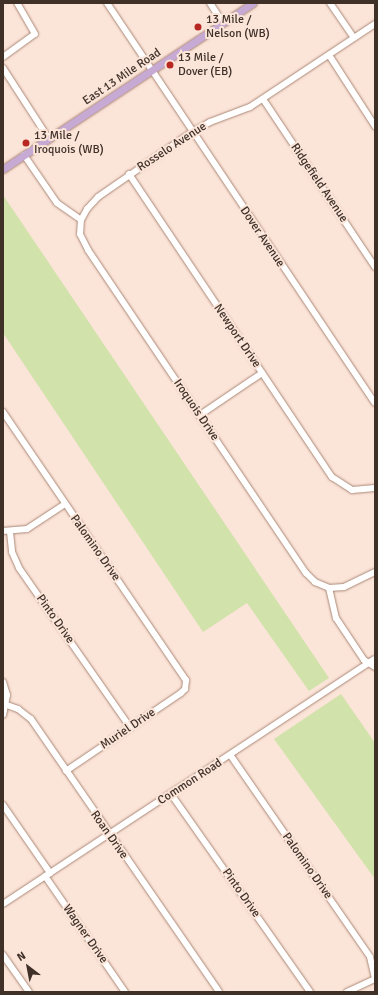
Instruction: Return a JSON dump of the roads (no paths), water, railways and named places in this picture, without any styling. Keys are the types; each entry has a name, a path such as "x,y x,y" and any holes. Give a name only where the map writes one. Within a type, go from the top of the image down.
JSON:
{"main road":[{"name":"East 13 Mile Road","path":"3,169 253,3"}],"street":[{"path":"3,57 35,34 17,3"},
{"name":"Dover Avenue","path":"107,3 375,403"},
{"path":"210,3 223,22"},
{"path":"330,3 354,38"},
{"name":"Rosselo Avenue","path":"81,220 93,201 129,174 210,122 244,110 263,99 375,24"},
{"path":"328,55 375,126"},
{"path":"3,68 49,138"},
{"name":"Ridgefield Avenue","path":"263,99 375,267"},
{"path":"24,155 57,203 81,220"},
{"name":"Newport Drive","path":"129,174 329,474 339,483 352,490 375,488"},
{"name":"Iroquois Drive","path":"81,220 80,234 88,250 306,573 318,583 329,588"},
{"path":"200,415 262,373"},
{"name":"Palomino Drive","path":"3,412 183,675 186,685"},
{"path":"6,531 34,526 65,504"},
{"name":"Pinto Drive","path":"6,531 12,552 19,568 130,727"},
{"path":"375,572 344,587 329,588 335,615 362,656 372,661 375,667"},
{"name":"Common Road","path":"3,904 231,756 372,661"},
{"path":"3,682 7,706 3,715"},
{"name":"Muriel Drive","path":"66,770 181,693 186,685"},
{"name":"Roan Drive","path":"7,706 18,709 31,719 109,835 219,992"},
{"name":"Palomino Drive","path":"231,756 370,957 375,980"},
{"name":"Pinto Drive","path":"171,794 310,992"},
{"name":"Wagner Drive","path":"3,805 47,875 125,992"},
{"path":"3,955 29,992"},
{"path":"347,992 375,980"}],"place":[{"name":"13 Mile / Nelson (WB)","path":"198,27"},
{"name":"13 Mile / Dover (EB)","path":"170,65"},
{"name":"13 Mile / Iroquois (WB)","path":"26,143"}]}
